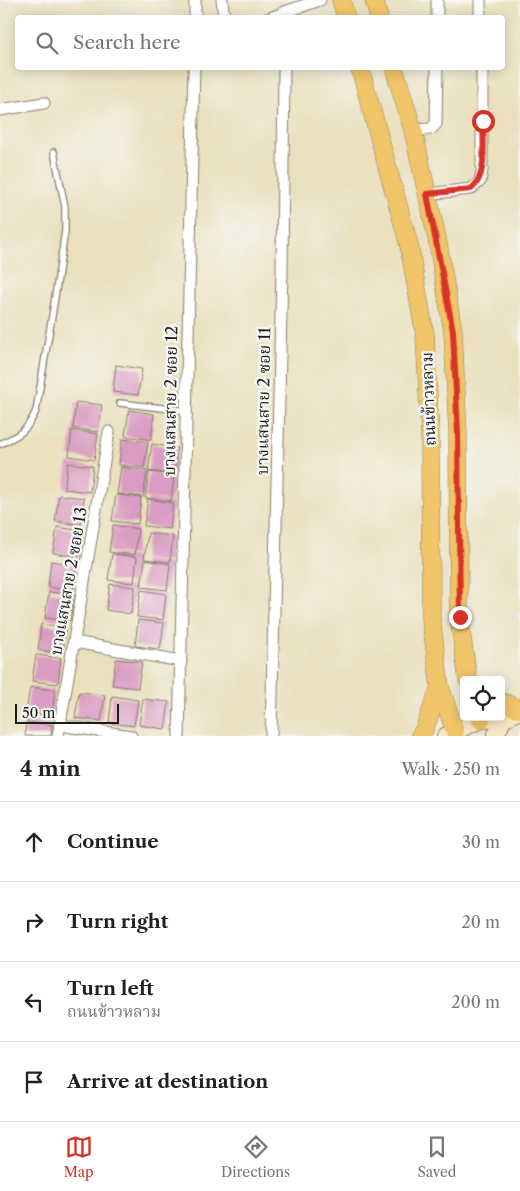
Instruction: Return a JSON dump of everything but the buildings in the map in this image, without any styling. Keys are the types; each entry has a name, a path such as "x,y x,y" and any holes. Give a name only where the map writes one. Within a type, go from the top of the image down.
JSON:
{"main road":[{"path":"341,0 345,15"},
{"path":"374,0 378,15"},
{"name":"ถนนข้าวหลาม","path":"361,70 409,245 425,335 430,435 431,619 440,687 452,734"},
{"name":"ถนนข้าวหลาม","path":"395,70 413,130 453,331 458,434 460,617 467,676"},
{"path":"420,736 440,687"},
{"path":"505,704 520,710"},
{"path":"505,718 520,710"},
{"path":"452,734 496,721"},
{"path":"495,736 503,721"}],"street":[{"path":"195,0 195,15"},
{"path":"222,0 224,15"},
{"path":"285,15 320,0"},
{"path":"437,0 437,15"},
{"path":"480,0 480,15"},
{"name":"บางแสนสาย 2 ซอย 12","path":"180,736 194,70"},
{"name":"บางแสนสาย 2 ซอย 11","path":"271,736 282,271 284,70"},
{"path":"413,130 430,129 436,124 437,70"},
{"path":"427,194 471,189 480,181 482,171 482,70"},
{"path":"0,110 44,103"},
{"name":"บางแสนสาย 2 ซอย 13","path":"59,731 109,432"},
{"path":"74,642 181,660"},
{"path":"59,731 131,736"}],"lane":[{"path":"0,444 18,436 25,430 36,411 65,231 65,208 54,152"},
{"path":"120,403 186,411"}],"route":[{"path":"460,617 458,434 453,331 437,238 427,194 471,189 480,181 483,121"}]}
